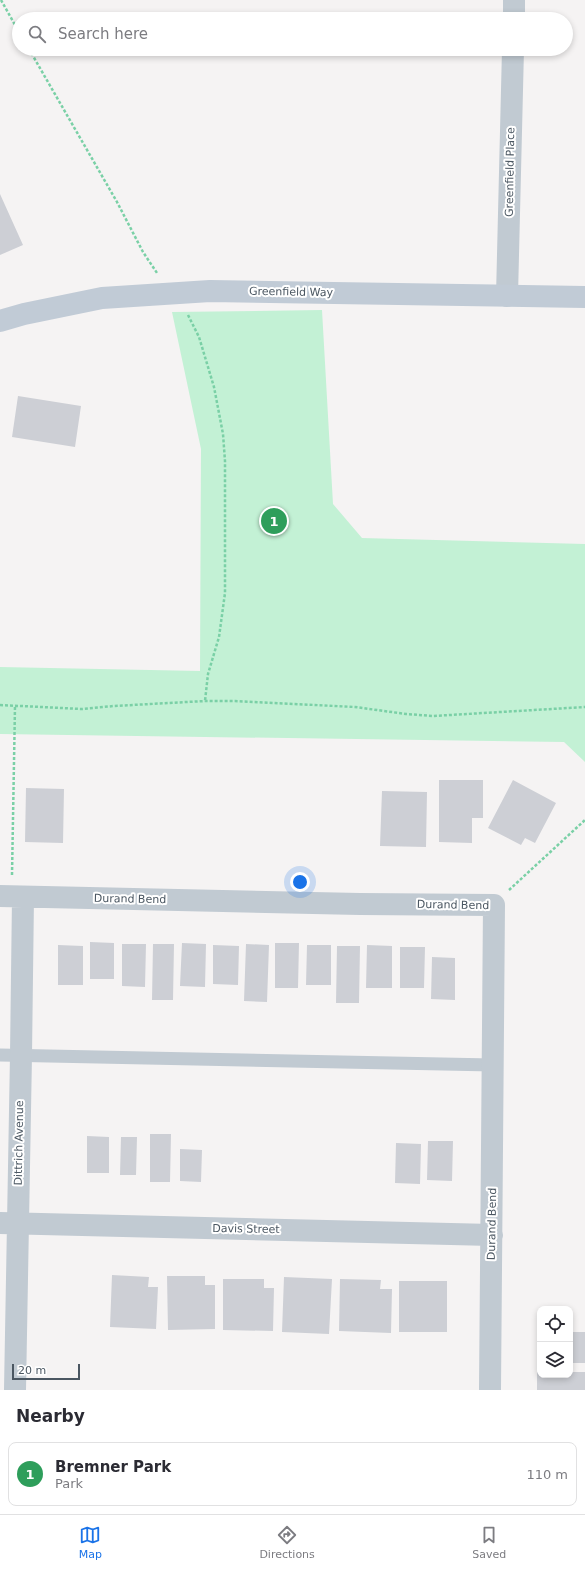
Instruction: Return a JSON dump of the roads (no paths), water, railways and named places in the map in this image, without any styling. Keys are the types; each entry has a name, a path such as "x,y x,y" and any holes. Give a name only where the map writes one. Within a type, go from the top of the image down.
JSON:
{"street":[{"path":"514,0 514,12"},
{"name":"Greenfield Place","path":"507,296 513,56"},
{"name":"Greenfield Way","path":"0,321 24,314 102,298 210,291 585,297"},
{"name":"Durand Bend","path":"0,896 352,904 494,904 490,1390"},
{"name":"Dittrich Avenue","path":"15,1390 9,1223 11,1055 22,897"},
{"name":"Davis Street","path":"9,1223 492,1235"}],"lane":[{"path":"11,1055 493,1066"}],"place":[{"name":"Bremner Park","path":"274,521"}]}
